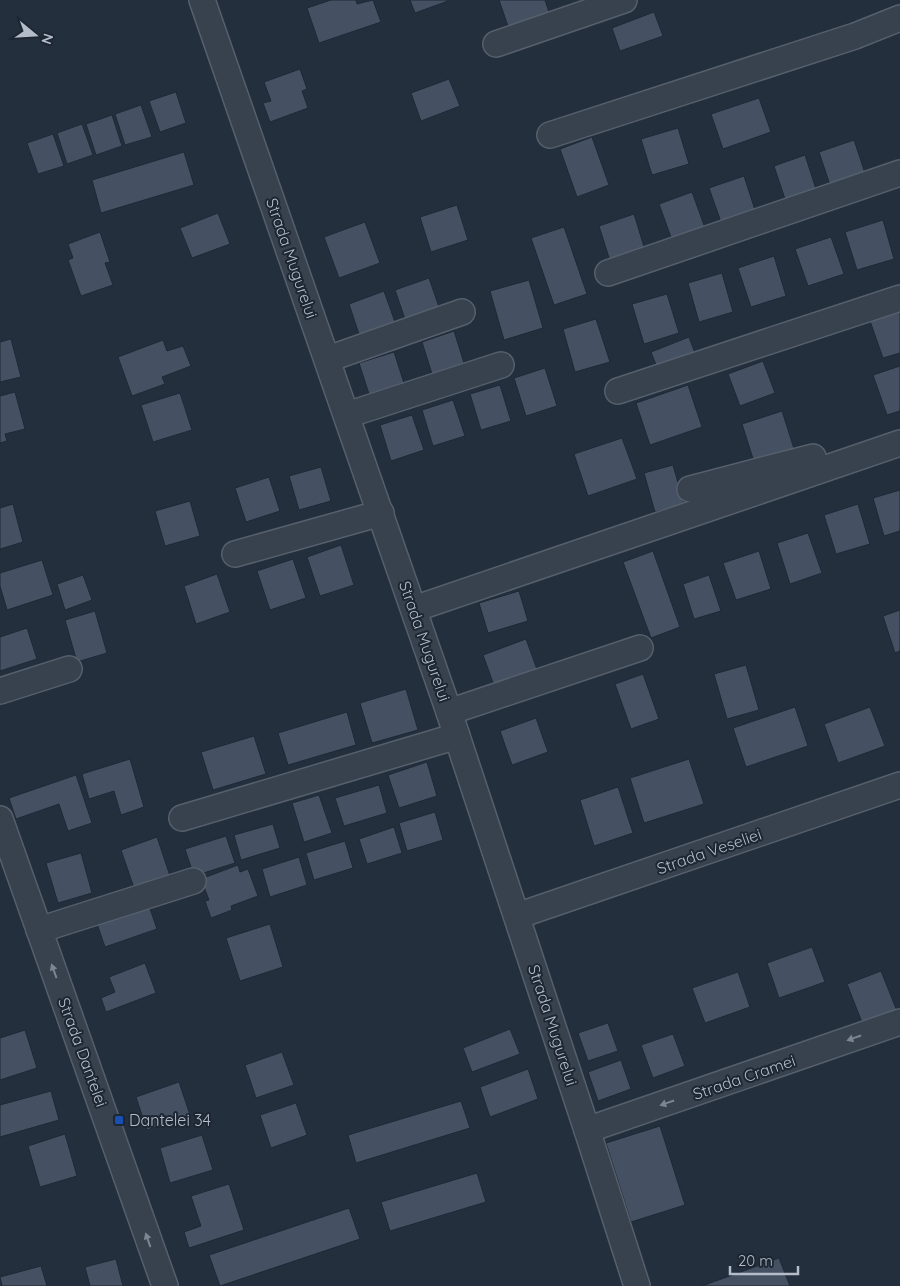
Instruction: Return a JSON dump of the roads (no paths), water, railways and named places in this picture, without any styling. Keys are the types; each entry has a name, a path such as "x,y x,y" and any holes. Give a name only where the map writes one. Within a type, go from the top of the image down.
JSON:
{"street":[{"path":"496,44 624,0"},
{"path":"897,0 900,9"},
{"name":"Strada Mugurelui","path":"205,1 450,712 637,1286"},
{"path":"550,136 846,39 900,18"},
{"path":"608,273 900,173"},
{"path":"618,391 900,298"},
{"path":"328,359 462,312"},
{"path":"347,415 501,365"},
{"path":"690,489 833,452 900,429"},
{"path":"414,609 900,443"},
{"path":"234,554 381,513"},
{"path":"450,712 640,648"},
{"path":"0,691 69,669"},
{"path":"182,818 457,736"},
{"name":"Strada Veseliei","path":"517,916 900,785"},
{"name":"Strada Dantelei","path":"0,819 165,1286"},
{"path":"39,930 193,881"},
{"name":"Strada Cramei","path":"587,1130 900,1022"}],"place":[{"name":"Dantelei 34","path":"119,1120"}]}
